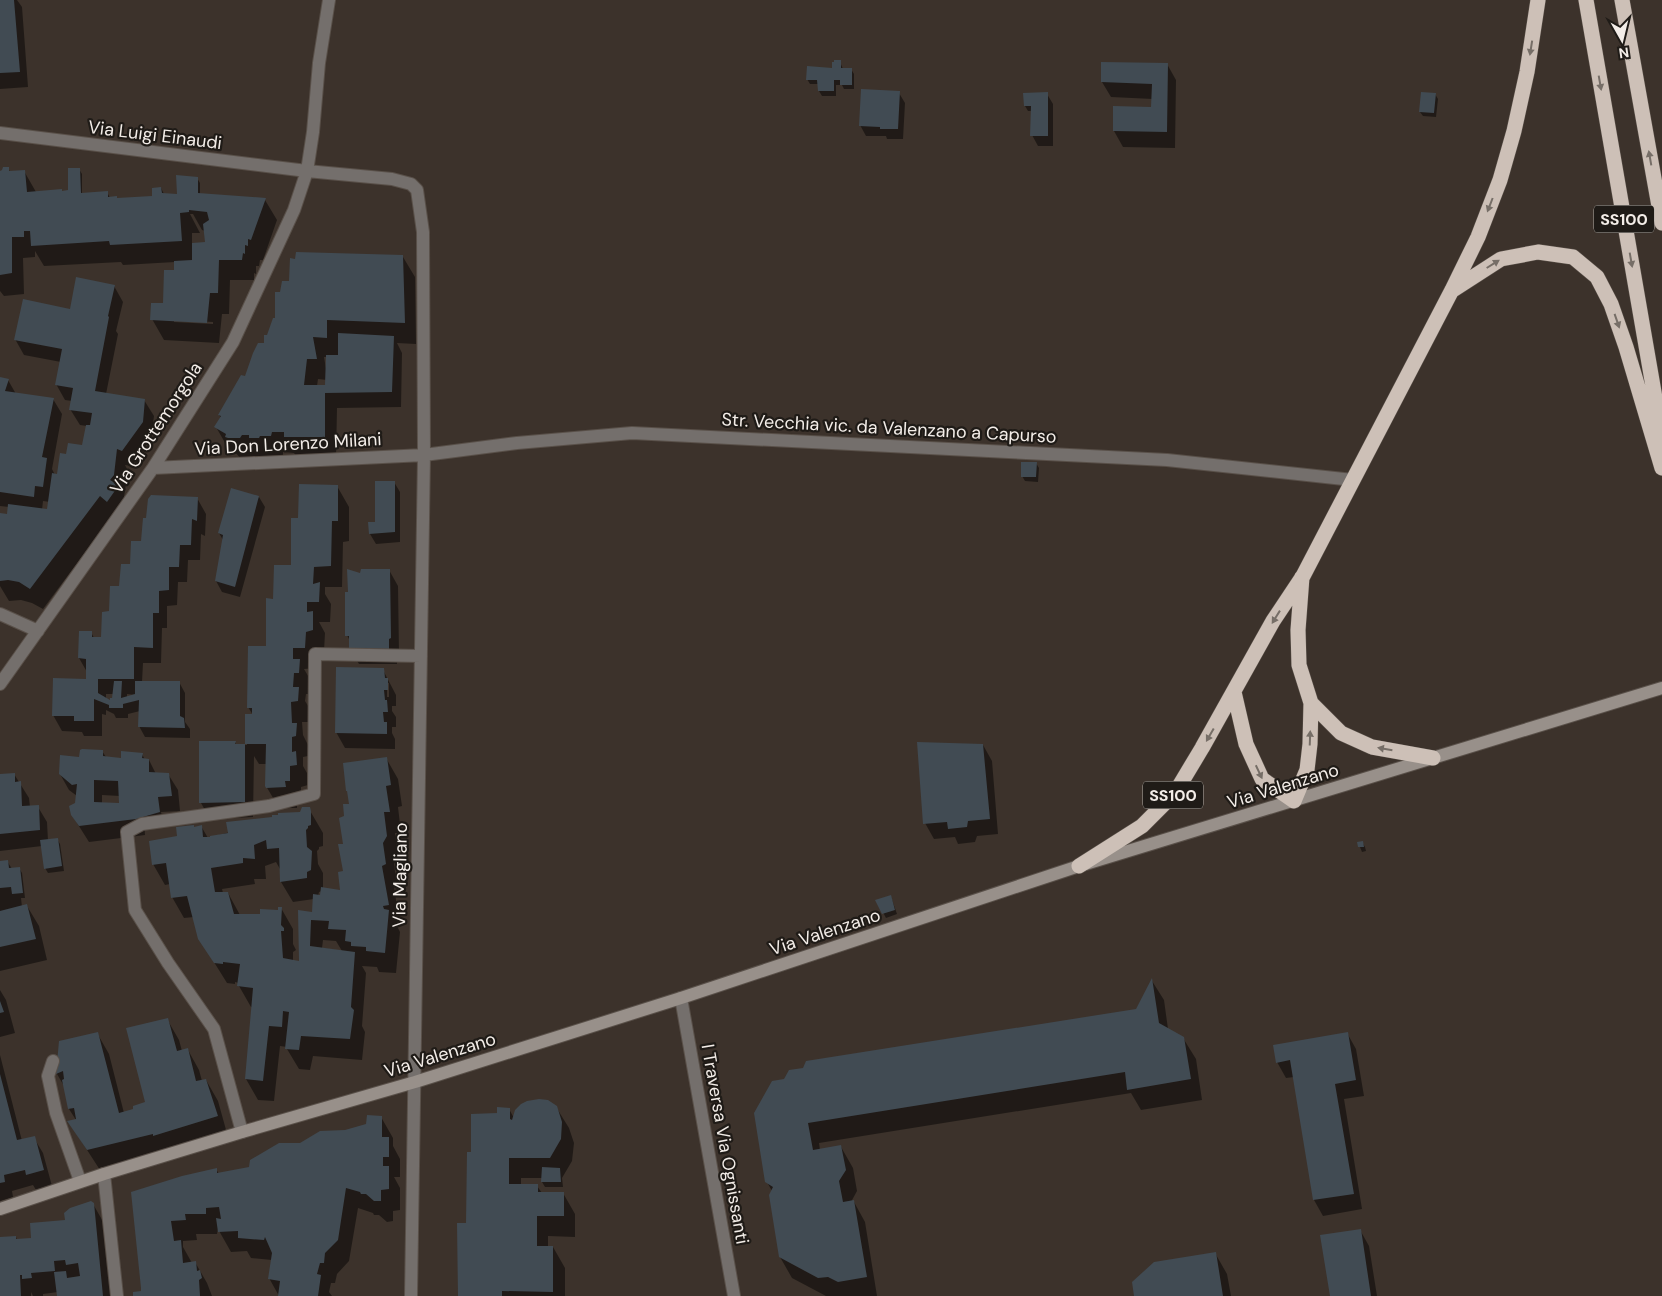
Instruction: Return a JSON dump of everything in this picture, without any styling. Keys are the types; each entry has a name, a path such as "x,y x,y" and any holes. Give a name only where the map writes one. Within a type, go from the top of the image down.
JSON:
{"highway":[{"name":"SS100","path":"1079,866 1142,826 1175,793 1273,621 1302,576 1353,480 1478,237 1500,180 1527,72 1538,0"},
{"name":"SS100","path":"1586,0 1662,438"},
{"name":"SS100","path":"1622,0 1662,223"},
{"path":"1452,290 1501,259 1538,252 1573,257 1597,277 1611,304 1626,347 1662,468"},
{"name":"SS100","path":"1294,802 1307,770 1310,744 1310,703 1299,665 1298,630 1302,576"},
{"path":"1234,692 1246,744 1262,779 1294,802"},
{"name":"SS100","path":"1310,703 1341,733 1372,747 1433,758"}],"street":[{"name":"Via Grottemorgola","path":"0,684 153,468 233,342 294,210 306,171 313,132 319,63 329,0"},
{"name":"Via Luigi Einaudi","path":"0,133 306,171 392,179 411,184 417,190 423,232 424,455"},
{"name":"Str. Vecchia vic. da Valenzano a Capurso","path":"424,455 517,443 632,433 1167,460 1353,480"},
{"name":"Via Don Lorenzo Milani","path":"153,468 424,455"},
{"name":"Via Magliano","path":"411,1296 424,455"},
{"path":"0,614 38,630"},
{"path":"242,1132 214,1029 168,963 136,910 127,832 142,824 269,806 314,794 315,654 421,656"},
{"name":"Via Valenzano","path":"0,1209 104,1174 415,1082 681,998 1079,866 1294,802 1662,688"},
{"name":"I Traversa Via Ognissanti","path":"681,998 734,1296"},
{"path":"53,1061 48,1076 56,1113 80,1182"},
{"path":"104,1174 117,1296"}],"building":[{"path":"0,0 14,0 20,72 0,73"},
{"path":"834,60 841,60 841,68 852,68 852,85 840,85 840,80 834,80 834,91 818,91 817,80 806,80 807,66 832,68"},
{"path":"1101,62 1168,63 1167,132 1113,131 1113,106 1151,107 1152,84 1101,82"},
{"path":"861,89 900,91 898,129 859,126"},
{"path":"1048,92 1048,136 1030,136 1031,106 1024,106 1023,93"},
{"path":"1421,92 1436,93 1434,113 1419,112"},
{"path":"3,167 9,167 9,171 25,170 27,192 68,190 68,168 80,168 81,193 108,191 108,197 117,196 117,198 152,196 152,188 161,187 162,193 177,194 176,175 198,177 198,193 266,198 251,240 248,239 248,246 245,245 245,254 243,253 242,260 219,260 218,293 210,293 207,323 150,320 151,303 163,303 164,270 174,270 174,261 192,260 192,243 205,242 203,224 209,220 207,212 189,210 189,212 180,213 182,241 110,245 109,241 31,246 30,231 24,231 24,237 12,237 12,273 0,275 0,171"},
{"path":"296,252 403,255 405,323 327,320 327,338 313,337 317,359 307,359 304,385 325,385 326,355 338,355 338,333 394,336 392,392 325,393 325,437 284,437 284,432 272,432 271,436 260,436 259,438 249,438 249,435 242,435 240,438 225,437 226,434 214,427 221,416 218,415 241,375 245,376 258,343 264,343 264,335 267,335 273,318 275,318 275,292 280,292 282,281 289,281 290,258 295,259"},
{"path":"76,277 115,285 95,391 145,399 143,422 122,451 117,449 114,475 110,480 119,485 107,502 100,496 30,589 19,582 0,581 0,513 7,514 8,504 47,509 52,473 57,474 60,453 66,454 68,443 82,445 86,425 90,425 92,413 69,410 73,388 55,385 62,349 14,340 23,299 70,309"},
{"path":"0,377 9,379 5,391 54,398 42,457 47,458 43,487 35,486 34,497 0,492"},
{"path":"1021,462 1037,462 1036,477 1021,477"},
{"path":"375,481 395,481 395,532 369,534 368,522 375,522"},
{"path":"299,484 338,485 338,521 332,521 331,566 314,567 313,584 320,582 319,602 307,602 307,612 313,611 313,630 306,632 305,648 293,648 293,659 300,659 299,673 294,673 293,687 299,687 298,701 291,702 292,723 297,723 296,736 292,737 292,752 296,751 297,765 290,766 290,781 285,781 286,787 266,788 266,744 245,744 245,714 252,714 252,708 247,708 248,646 266,646 266,598 273,599 274,565 291,565 291,518 298,518"},
{"path":"231,488 259,496 235,587 215,581 223,535 218,533"},
{"path":"151,495 198,497 197,521 192,519 191,545 180,545 179,567 169,567 169,590 159,591 159,613 153,613 153,648 134,647 134,679 98,679 98,693 110,700 112,698 114,681 122,681 121,698 135,694 135,681 180,681 180,716 184,718 185,728 138,727 139,700 123,704 123,708 109,708 109,705 94,699 94,721 74,721 74,716 52,716 53,678 86,679 86,659 78,658 79,631 92,631 92,637 101,637 102,612 109,611 110,586 119,586 121,564 130,564 131,541 141,541 143,518 146,518 148,499"},
{"path":"347,569 360,573 361,569 390,569 391,638 389,639 389,649 349,648 349,636 345,636 345,592 348,592"},
{"path":"336,667 384,668 385,678 388,678 388,690 384,690 388,712 383,712 384,722 387,722 387,734 335,733"},
{"path":"199,741 236,741 235,744 245,744 245,802 199,803"},
{"path":"917,742 983,744 990,819 968,821 967,827 948,829 947,822 923,824"},
{"path":"80,750 103,750 103,756 121,758 121,751 143,753 142,758 149,759 149,772 169,773 172,796 158,797 160,812 136,819 79,826 71,815 69,806 75,803 77,784 72,785 59,774 60,755 79,757","holes":["94,780 118,781 119,803 94,802"]},
{"path":"387,757 391,785 386,786 390,812 384,812 387,836 383,843 386,864 382,866 389,905 383,906 384,909 389,910 385,953 366,951 366,947 351,946 351,942 345,941 346,930 328,929 329,921 311,920 310,946 355,952 351,1007 354,1010 350,1039 301,1036 299,1050 285,1049 289,1012 283,1011 282,1027 269,1026 263,1081 245,1079 253,988 237,986 240,964 214,963 198,939 187,896 171,898 166,863 152,865 149,841 177,836 176,827 194,825 194,827 202,825 203,837 210,837 228,833 226,822 272,817 272,815 278,815 278,813 300,812 302,807 310,807 311,825 306,830 307,847 312,851 311,870 307,872 307,878 280,882 279,848 267,849 266,840 254,845 255,859 243,858 243,863 211,868 215,892 228,892 234,914 260,914 260,909 278,910 278,907 282,907 281,925 284,928 284,931 281,931 283,958 299,961 298,910 312,912 313,894 320,895 321,887 340,890 338,872 343,871 338,844 343,844 339,818 344,816 343,804 349,804 343,763"},
{"path":"15,773 15,782 21,781 22,806 39,805 40,830 0,834 0,774"},
{"path":"58,838 62,866 44,869 40,840"},
{"path":"1363,841 1364,847 1358,847 1357,842"},
{"path":"8,860 9,868 20,867 23,893 12,894 11,887 0,888 0,861"},
{"path":"891,895 895,910 882,914 875,900"},
{"path":"27,904 36,939 0,947 0,911"},
{"path":"1152,978 1159,1023 1184,1037 1191,1079 1127,1090 1125,1072 808,1123 813,1150 841,1145 846,1170 839,1181 843,1202 854,1200 867,1277 838,1282 828,1277 818,1278 779,1257 769,1195 773,1187 765,1182 754,1113 772,1081 784,1079 789,1070 803,1068 806,1061 1136,1009"},
{"path":"0,1001 4,1012 0,1013"},
{"path":"168,1018 177,1051 188,1048 196,1081 206,1079 218,1116 153,1136 153,1134 87,1150 67,1121 76,1119 74,1108 68,1109 62,1080 64,1079 63,1071 56,1074 59,1041 98,1032 119,1113 133,1109 133,1106 145,1102 126,1028"},
{"path":"1348,1032 1356,1080 1335,1084 1354,1194 1313,1200 1290,1060 1276,1063 1273,1045"},
{"path":"0,1074 17,1140 35,1136 44,1170 26,1175 25,1170 4,1175 5,1182 0,1183"},
{"path":"539,1099 548,1100 557,1106 562,1122 561,1139 550,1158 509,1158 509,1184 538,1184 538,1192 564,1192 564,1216 537,1216 537,1246 553,1246 553,1292 502,1291 502,1296 458,1296 457,1223 466,1223 467,1152 471,1152 471,1114 497,1113 497,1107 510,1108 510,1119 512,1120 515,1110 521,1104"},
{"path":"367,1115 382,1116 382,1137 389,1137 389,1157 383,1157 383,1166 389,1166 389,1189 381,1190 381,1201 374,1201 366,1194 346,1188 338,1240 325,1253 324,1263 320,1263 317,1274 321,1275 318,1296 278,1296 280,1281 268,1279 272,1253 265,1237 264,1240 238,1238 238,1231 218,1232 216,1218 221,1219 219,1207 206,1208 206,1214 185,1214 186,1220 171,1221 174,1241 181,1240 183,1263 196,1261 197,1271 200,1270 202,1278 199,1280 200,1296 133,1296 133,1292 141,1291 141,1288 131,1192 182,1176 217,1168 217,1173 249,1167 250,1160 279,1143 300,1143 320,1131 345,1130 366,1124"},
{"path":"542,1167 560,1168 561,1182 541,1182"},
{"path":"91,1201 94,1203 103,1296 57,1296 54,1272 66,1271 67,1278 80,1276 78,1263 66,1265 65,1260 54,1261 55,1271 31,1273 32,1278 22,1279 22,1275 20,1275 21,1296 0,1296 0,1237 16,1236 16,1239 31,1238 30,1223 65,1220 64,1213 70,1208"},
{"path":"1361,1229 1371,1296 1330,1296 1320,1235"},
{"path":"1216,1252 1223,1296 1134,1296 1132,1282 1154,1262"}]}
